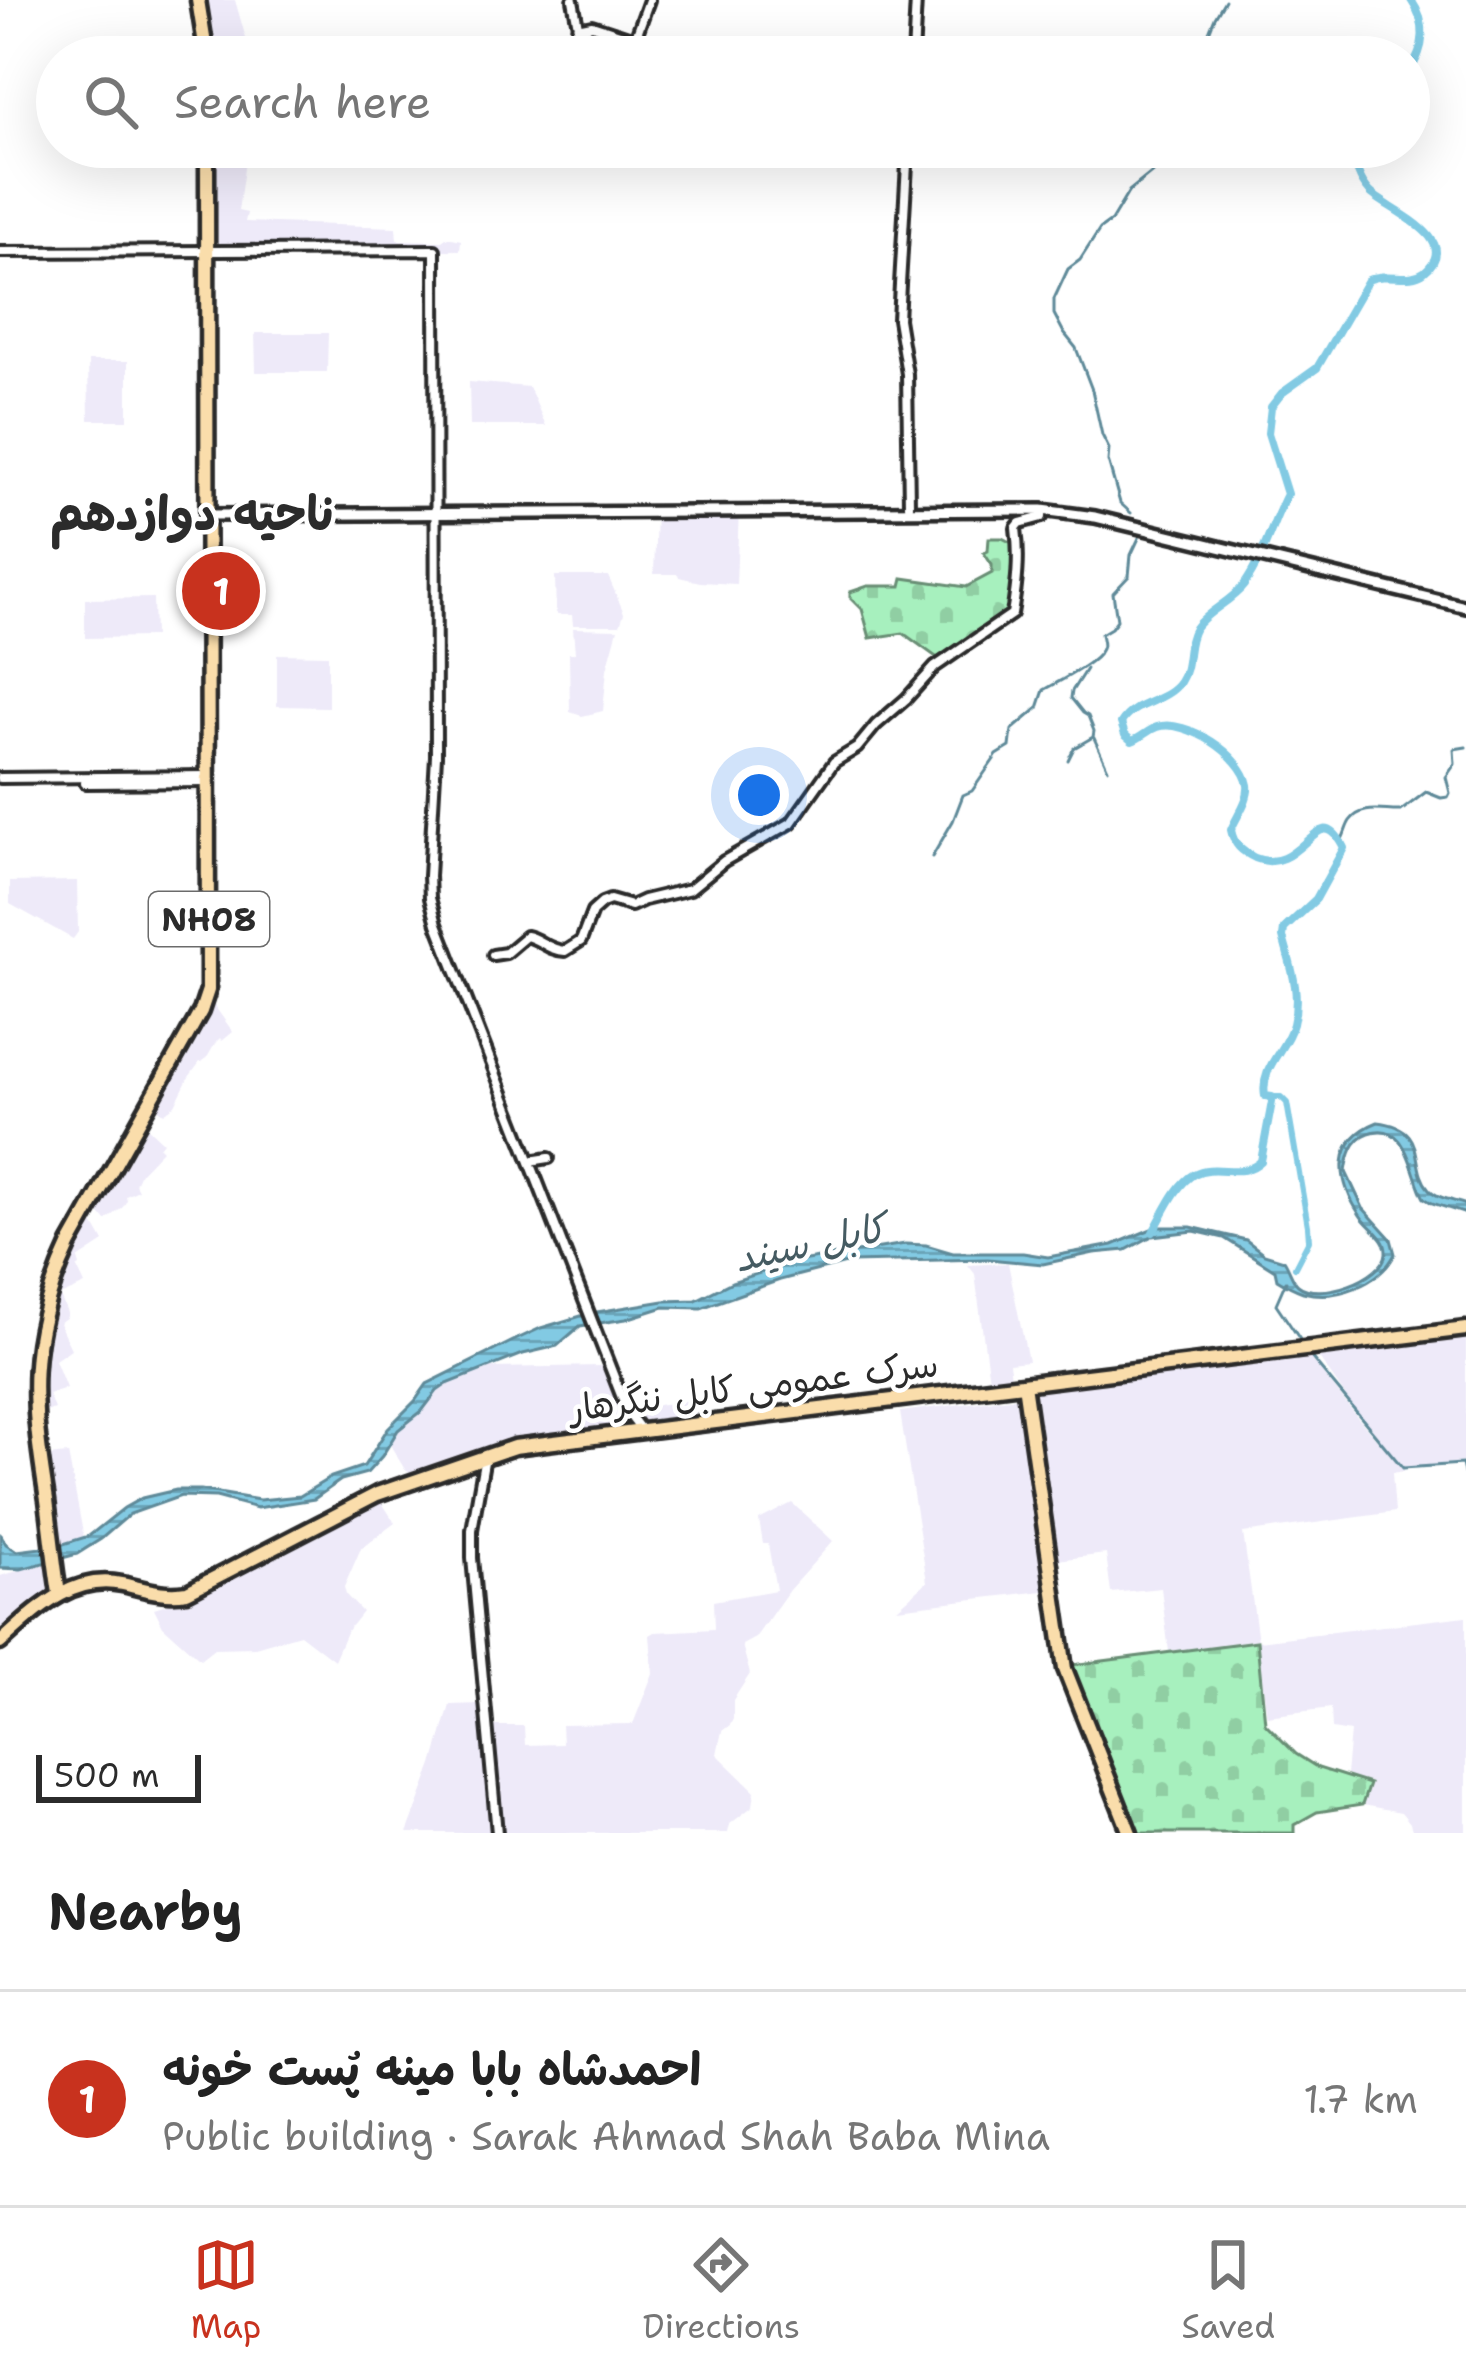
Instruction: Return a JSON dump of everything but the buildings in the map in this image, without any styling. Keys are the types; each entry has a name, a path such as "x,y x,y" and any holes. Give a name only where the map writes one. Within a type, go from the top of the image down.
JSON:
{"highway":[{"path":"196,0 206,36"},
{"path":"196,0 202,36"},
{"name":"NH08","path":"60,1585 38,1450 35,1386 43,1316 60,1265 207,997 208,168"},
{"name":"NH08","path":"35,1386 46,1317 63,1265 211,992 213,769 205,435 210,168"},
{"name":"سرک عمومی کابل ننگرهار","path":"60,1585 111,1582 158,1597 188,1595 386,1495 514,1447 1466,1331"},
{"path":"485,1457 1024,1387 1065,1670 1130,1833"},
{"path":"0,1645 60,1585"},
{"name":"سرک عمومی کابل ننگرهار","path":"60,1585 139,1591"}],"main road":[{"path":"434,510 646,504 1042,510 1095,517 1263,558"},
{"path":"208,513 911,505 1069,508 1466,604"}],"street":[{"path":"573,0 579,36"},
{"path":"635,36 650,0"},
{"path":"915,36 918,0"},
{"path":"577,28 592,25 625,36"},
{"path":"909,168 902,317 911,374 911,505"},
{"path":"0,254 432,253 436,757 430,898 558,1240"},
{"path":"434,510 433,753 425,899 624,1414 623,1426 612,1434"},
{"path":"493,955 506,953 526,936 565,952 581,941 592,912 602,903 610,900 631,906 690,889 724,861 791,823 834,762 857,748 935,668 1012,614 1018,584 1017,525 1042,517 1042,510"},
{"path":"0,780 210,779"},
{"path":"530,1161 549,1158"},
{"path":"594,1332 631,1420 641,1430"},
{"path":"485,1457 472,1529 472,1558 496,1833"}],"shaded area":[{"path":"203,0 235,0 245,36 209,36"},
{"path":"215,168 244,168 238,211 247,213 245,222 396,227 397,240 461,240 460,250 215,252"},
{"path":"255,333 328,333 327,372 256,372"},
{"path":"88,361 128,361 128,420 89,420"},
{"path":"469,382 529,387 546,426 470,426"},
{"path":"656,510 739,510 736,584 654,574"},
{"path":"555,576 608,576 624,613 620,625 573,625 572,615 556,615"},
{"path":"153,598 154,637 85,638 85,599"},
{"path":"573,628 618,629 607,669 603,711 582,716 570,712"},
{"path":"277,654 328,655 328,707 277,706"},
{"path":"77,881 78,932 73,939 10,904 10,882"},
{"path":"213,1004 233,1032 216,1042 175,1105 164,1113 156,1107"},
{"path":"145,1125 163,1142 162,1150 140,1173 135,1184 138,1190 126,1196 123,1207 106,1221 97,1210"},
{"path":"92,1221 104,1242 78,1259 85,1285 60,1296 67,1317 59,1323 71,1349 55,1360 66,1388 48,1394 54,1409 41,1414 41,1368 49,1322 65,1272"},
{"path":"1008,1263 1028,1361 1009,1363 1012,1384 990,1388 975,1274 968,1265"},
{"path":"1466,1335 1466,1462 1392,1473 1395,1512 1243,1533 1258,1641 1466,1616 1466,1833 1413,1833 1401,1812 1362,1805 1369,1785 1346,1775 1350,1732 1332,1729 1331,1708 1267,1716 1257,1641 1169,1652 1161,1588 1111,1593 1106,1554 1049,1561 1052,1590 897,1608 927,1582 900,1412 1025,1396 1025,1389 1306,1353 1402,1468 1316,1354"},
{"path":"601,1366 615,1373 629,1409 692,1400 697,1418 513,1442 412,1479 389,1443 437,1391 488,1368"},
{"path":"68,1454 84,1538 56,1545 47,1456"},
{"path":"381,1501 395,1523 361,1548 344,1587 362,1612 346,1632 334,1660 300,1634 255,1647 214,1648 200,1659 163,1626 154,1608 208,1591"},
{"path":"792,1503 833,1541 755,1638 742,1645 750,1674 733,1700 733,1719 722,1731 717,1754 755,1791 753,1806 730,1824 728,1833 497,1833 488,1726 524,1726 525,1745 562,1744 561,1725 633,1724 653,1673 650,1635 714,1629 713,1601 776,1590 759,1520"},
{"path":"54,1561 59,1593 0,1643 0,1576"},
{"path":"483,1704 494,1833 407,1833 450,1705"}],"green space":[{"path":"1017,534 1012,614 943,662 903,633 870,638 862,609 850,592 868,586 901,586 903,578 966,587 992,573 984,553 989,538 1010,542"},
{"path":"1257,1641 1265,1723 1318,1768 1369,1784 1362,1805 1317,1812 1294,1825 1294,1833 1130,1833 1064,1666"}],"water":[{"path":"1378,1122 1405,1132 1429,1189 1466,1205 1466,1214 1424,1198 1407,1152 1393,1134 1382,1131 1363,1136 1352,1149 1346,1172 1363,1208 1391,1239 1395,1254 1379,1274 1356,1288 1329,1294 1303,1292 1277,1279 1275,1270 1224,1238 1194,1231 1152,1236 1126,1250 1043,1264 988,1259 850,1262 701,1308 664,1307 580,1326 557,1346 447,1384 398,1430 367,1473 341,1480 314,1499 257,1508 216,1497 181,1496 130,1514 77,1554 21,1569 0,1568 0,1533 17,1551 57,1546 89,1536 142,1498 176,1490 259,1500 300,1496 331,1477 364,1466 388,1428 427,1384 513,1341 591,1313 696,1300 732,1282 794,1262 905,1244 953,1253 1048,1257 1113,1245 1156,1227 1191,1227 1246,1240 1264,1254 1284,1260 1296,1283 1307,1290 1349,1285 1374,1271 1386,1253 1383,1242 1352,1202 1343,1175 1346,1150 1353,1139"}],"waterway":[{"path":"1207,36 1225,0"},
{"path":"1411,0 1422,36"},
{"path":"1131,513 1120,503 1092,390 1076,348 1054,314 1054,299 1068,269 1111,221 1129,191 1158,168"},
{"path":"1153,1232 1176,1192 1194,1174 1246,1169 1261,1161 1272,1102 1272,1097 1265,1096 1266,1076 1290,1033 1295,1012 1284,929 1316,899 1344,848 1326,830 1285,857 1255,858 1236,844 1231,830 1248,790 1236,762 1212,741 1183,728 1157,727 1132,741 1121,723 1180,682 1195,628 1239,591 1257,563 1287,494 1268,433 1271,407 1317,368 1368,280 1418,275 1434,259 1429,236 1378,199 1357,168"},
{"path":"932,857 963,795 972,791 997,755 1010,747 1012,730 1038,708 1044,690 1100,652 1101,634 1117,620 1113,593 1129,576 1139,538"},
{"path":"1068,760 1074,748 1093,737 1088,716 1071,698 1086,669"},
{"path":"1094,738 1108,769"},
{"path":"1341,841 1350,821 1361,812 1401,811 1426,792 1448,797 1446,777 1455,764 1454,749 1466,747"},
{"path":"1272,1097 1287,1103 1308,1226 1309,1240 1295,1267"},
{"path":"1286,1281 1276,1304 1303,1344"},
{"path":"1310,1356 1403,1468 1462,1464 1466,1482"}],"place":[{"name":"احمدشاه بابا مینه پُست خونه","path":"221,591"}],"district":[{"name":"ناحیه دوازدهم","path":"192,513"}],"water label":[{"name":"کابل سيند","path":"810,1242"}]}
